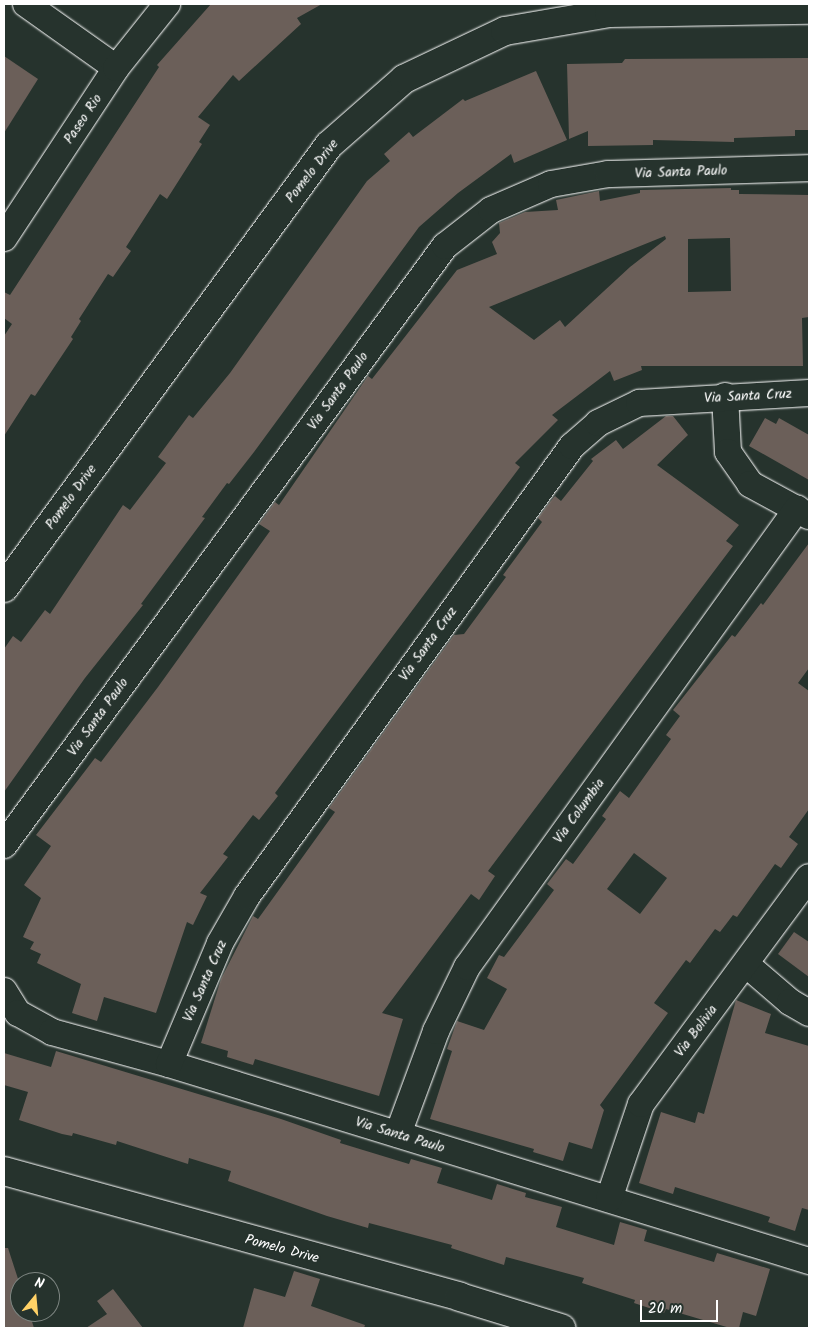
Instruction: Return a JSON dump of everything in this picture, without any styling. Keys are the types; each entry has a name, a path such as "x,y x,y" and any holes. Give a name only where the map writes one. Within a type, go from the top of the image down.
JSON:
{"street":[{"path":"26,4 116,68"},
{"name":"Paseo Rio","path":"4,238 116,68 167,4"},
{"name":"Pomelo Drive","path":"4,588 329,145 404,79 505,31 608,13 809,10"},
{"name":"Via Santa Paulo","path":"4,844 445,246 491,210 551,184 608,174 809,168"},
{"name":"Via Santa Cruz","path":"169,1064 220,943 246,896 572,446 598,423 639,402 809,393"},
{"path":"725,396 728,452 750,484 803,513"},
{"name":"Via Columbia","path":"398,1134 436,1031 467,967 803,513"},
{"name":"Via Bolivia","path":"609,1199 641,1104 747,965 809,877"},
{"path":"747,965 790,1002 809,1013"},
{"name":"Via Santa Paulo","path":"4,991 18,1013 52,1032 169,1064 809,1261"},
{"name":"Pomelo Drive","path":"4,1171 460,1297 561,1328"}],"building":[{"path":"211,4 322,4 297,18 301,24 239,81 233,75 198,117 210,125 199,142 202,144 167,199 160,194 126,247 131,251 113,277 108,274 79,319 81,321 71,337 73,339 35,396 31,394 4,436 4,336 12,324 4,318 4,292 10,295 159,67 157,65"},
{"path":"4,56 38,79 4,133"},
{"path":"809,58 809,130 795,130 795,136 734,138 734,142 653,140 653,145 588,146 588,131 569,139 567,64 622,63 625,59"},
{"path":"536,71 567,140 514,163 511,154 458,193 419,227 254,452 229,484 227,483 202,517 205,518 141,604 143,605 85,678 4,792 4,649 13,636 21,642 45,610 50,614 123,505 130,510 166,463 158,457 189,415 193,418 230,373 367,181 390,161 384,154 409,132 413,137 463,99 465,101"},
{"path":"731,188 731,190 739,190 739,194 809,195 809,317 802,318 803,366 641,366 642,370 614,381 610,371 552,415 558,420 515,463 520,467 275,793 278,796 259,820 253,815 223,854 228,857 200,893 207,896 193,925 187,922 156,1013 104,997 97,1021 72,1013 81,984 37,963 41,954 30,949 34,942 23,937 41,898 24,885 51,846 36,835 95,758 101,762 158,687 270,531 259,524 275,502 279,505 368,376 372,379 457,270 497,254 492,242 500,233 499,223 525,212 558,210 556,200 599,191 600,201 640,193 640,190","holes":["665,236 666,239 630,267 565,327 560,320 534,340 489,307","730,238 731,291 688,292 688,239"]},
{"path":"666,416 673,416 688,435 657,465 739,525 726,541 733,546 488,871 495,876 479,900 471,894 382,1013 403,1019 379,1096 255,1059 253,1065 227,1057 228,1051 201,1043 221,979 253,916 258,919 335,812 329,808 454,635 464,634 506,577 503,575 542,522 538,518 555,496 561,501 593,461 591,459 616,440 623,449"},
{"path":"765,418 776,424 779,418 809,435 809,480 749,446"},
{"path":"809,543 809,668 798,683 809,691 809,809 789,837 798,844 781,868 775,864 737,917 733,915 720,932 715,929 690,963 686,960 654,1003 668,1013 600,1105 604,1110 592,1149 569,1142 563,1161 533,1152 534,1149 430,1119 452,1051 447,1049 457,1021 484,1030 507,989 487,978 499,955 504,957 554,890 547,884 566,859 573,864 606,819 602,816 620,791 629,798 671,739 666,735 680,716 673,710 732,635 735,637 761,603 763,605","holes":["634,853 667,878 640,914 607,889"]},
{"path":"794,932 809,942 809,977 778,954"},
{"path":"736,1000 771,1014 765,1033 809,1046 809,1210 802,1208 795,1231 768,1222 770,1217 675,1187 673,1194 639,1183 661,1112 695,1123 698,1112 704,1114"},
{"path":"56,1051 281,1119 341,1140 340,1143 409,1164 411,1159 442,1168 437,1183 492,1200 497,1184 526,1193 525,1197 562,1207 556,1227 614,1245 620,1222 647,1230 644,1241 714,1262 717,1253 770,1269 756,1316 743,1312 739,1328 730,1328 666,1309 664,1313 634,1303 635,1300 582,1283 584,1278 506,1257 504,1265 451,1248 452,1245 369,1223 368,1228 327,1216 228,1181 231,1171 189,1158 188,1164 117,1141 116,1145 73,1133 72,1136 62,1134 19,1120 28,1092 4,1085 4,1053 51,1067"},
{"path":"4,1248 8,1248 16,1272 10,1272 10,1322 32,1322 34,1328 4,1328"},
{"path":"294,1271 320,1279 311,1306 365,1325 364,1328 243,1328 254,1288 285,1297"},
{"path":"113,1289 143,1328 86,1328 107,1314 97,1301"}]}
